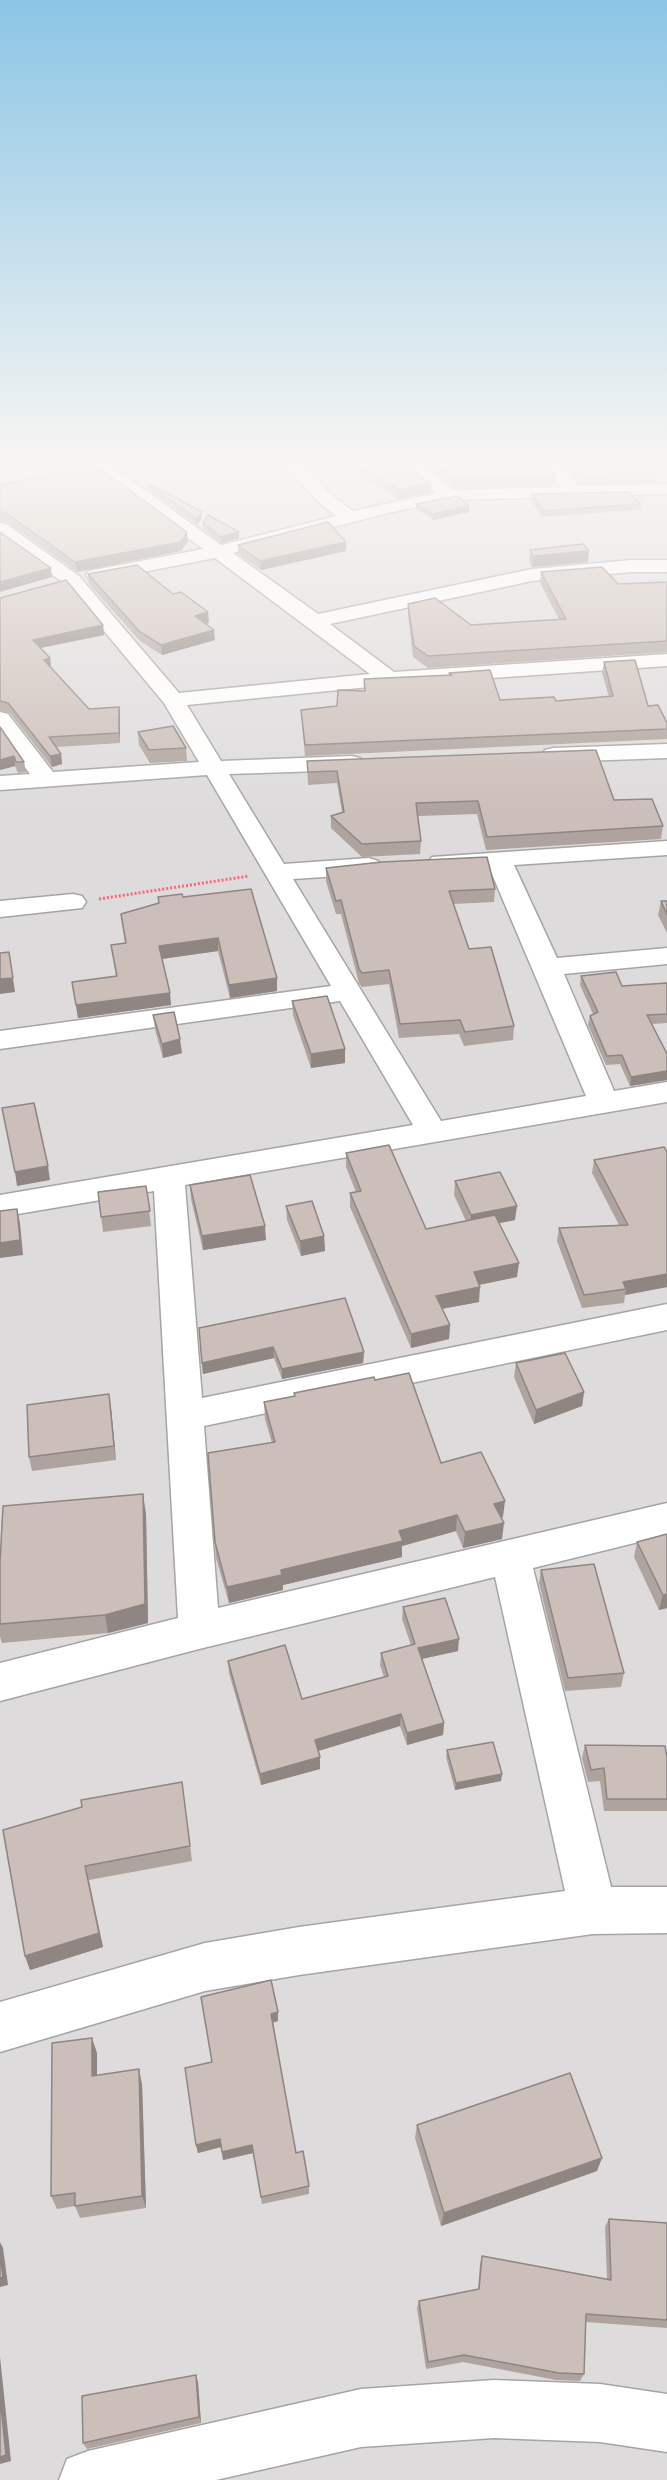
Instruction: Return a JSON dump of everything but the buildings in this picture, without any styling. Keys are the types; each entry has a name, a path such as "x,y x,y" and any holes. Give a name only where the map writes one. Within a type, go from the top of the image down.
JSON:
{"street":[{"path":"51,585 69,580"},
{"path":"73,580 173,700 433,1133"},
{"path":"255,580 314,621 389,679"},
{"path":"314,621 510,580"},
{"path":"173,700 389,679 667,660"},
{"path":"0,719 46,779"},
{"path":"536,756 667,751"},
{"path":"0,783 214,768 369,762"},
{"path":"276,872 667,848"},
{"path":"498,858 604,1103"},
{"path":"0,909 73,902"},
{"path":"547,967 667,956"},
{"path":"0,1040 348,992"},
{"path":"0,1206 667,1092"},
{"path":"170,1177 199,1631"},
{"path":"185,1416 667,1317"},
{"path":"0,1682 199,1631 667,1519"},
{"path":"511,1558 593,1911"},
{"path":"0,2027 205,1967 299,1951 593,1911 667,1910"},
{"path":"88,2480 361,2418 494,2409 600,2413 667,2423"}],"path":[{"path":"73,902 276,872"}],"shaded area":[{"path":"0,580 667,580 667,2480 0,2480"}]}
